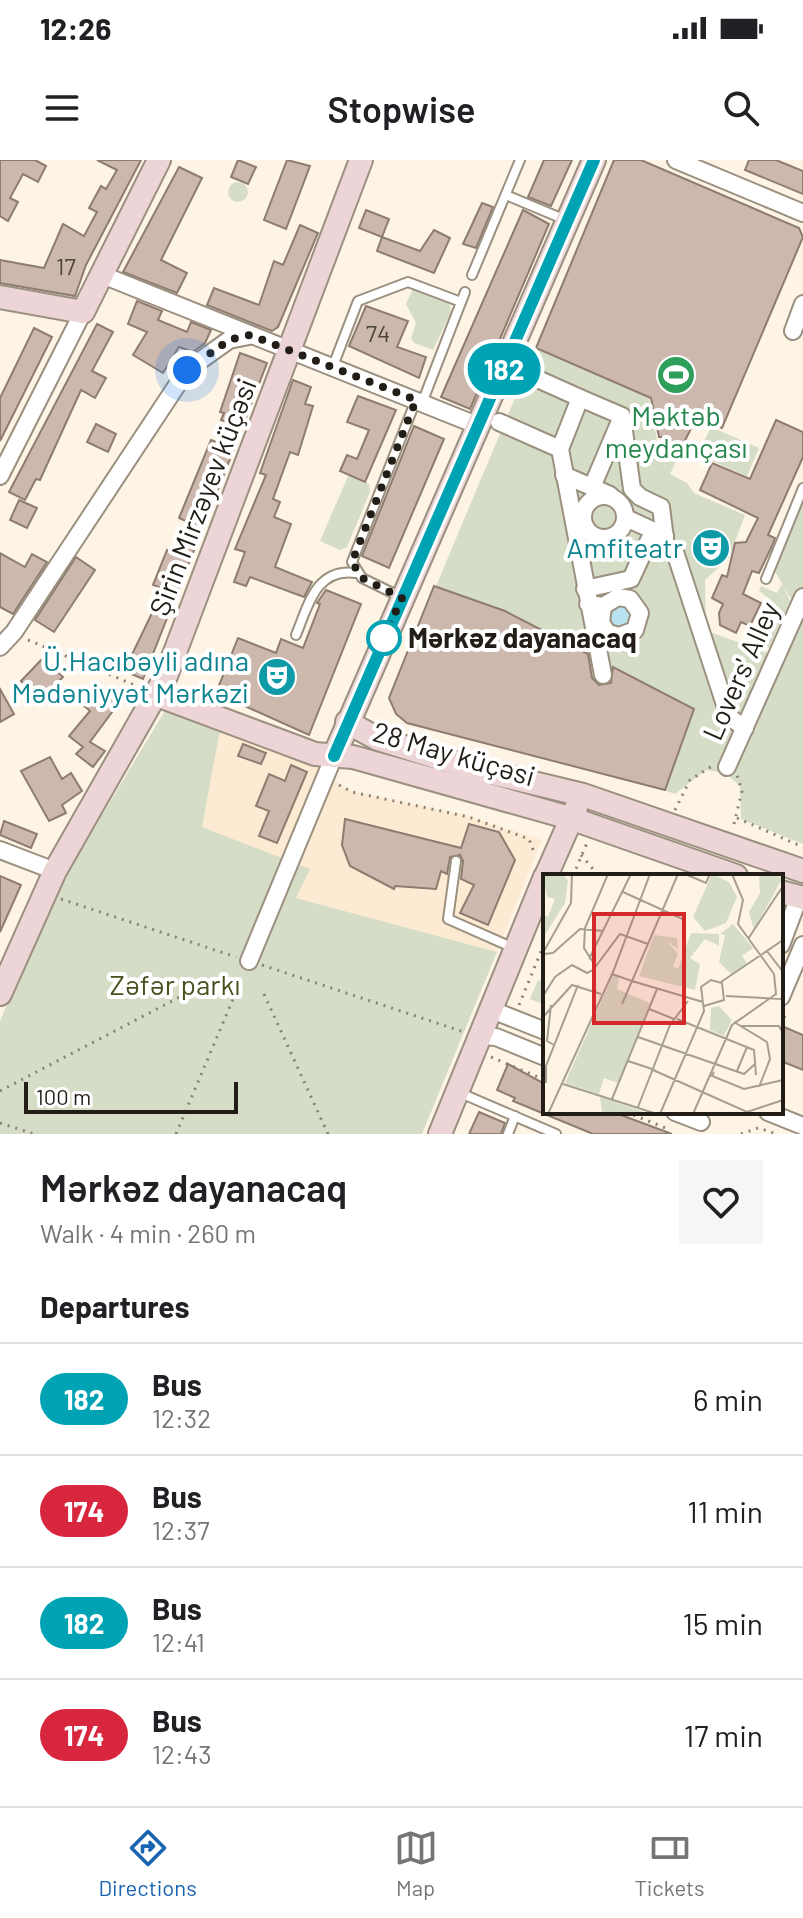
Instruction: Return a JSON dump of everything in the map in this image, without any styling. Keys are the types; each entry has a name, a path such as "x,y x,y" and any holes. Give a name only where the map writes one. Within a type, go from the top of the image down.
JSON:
{"street":[{"path":"0,476 159,160"},
{"name":"Şirin Mirzəyev küçəsi","path":"0,994 55,871 161,685 292,349 361,160"},
{"path":"249,961 347,722 402,598 489,424 594,160"},
{"path":"676,160 803,213"},
{"path":"100,274 419,402 560,449"},
{"path":"0,297 83,312"},
{"path":"0,647 7,628 187,370 229,340 250,335"},
{"path":"522,372 622,416"},
{"path":"580,398 560,449 581,566 592,600 601,623 613,635 631,634 638,625 640,613 634,602 624,597 592,600"},
{"path":"592,487 622,416"},
{"path":"592,600 631,579 661,536 661,507 640,497 632,489 622,416"},
{"path":"564,475 614,497 661,536 675,552 729,717 745,728"},
{"path":"581,566 587,553 603,538 617,535 624,523 624,508 614,497 599,496 584,509 586,529 603,538"},
{"path":"624,523 661,536"},
{"name":"Lovers' Alley","path":"727,767 803,597"},
{"path":"592,600 601,670 613,635"},
{"name":"28 May küçəsi","path":"161,685 315,754 387,766 570,818 730,874"},
{"name":"28 May küçəsi","path":"347,722 378,739 471,768 583,795 803,871"},
{"path":"440,1134 458,1091 474,1034 492,1010 542,872 583,795"},
{"path":"0,850 55,871"},
{"path":"783,937 794,896"},
{"path":"783,992 803,945"},
{"path":"492,1010 543,1030"},
{"path":"474,1034 496,1037 543,1056"},
{"path":"678,1114 699,1126"},
{"path":"773,1114 803,1126"}],"lane":[{"path":"472,275 520,160"},
{"path":"506,195 568,221"},
{"path":"333,366 358,301 408,282 461,302"},
{"path":"356,573 352,556 465,292"},
{"path":"766,579 803,488"},
{"path":"296,635 315,590 323,579 336,573 356,573 402,598"},
{"path":"456,861 448,919 516,949"},
{"path":"458,1091 556,1134"},
{"path":"508,1134 515,1116"}],"path":[{"path":"39,646 126,681"},
{"name":"Lovers' Alley","path":"680,800 698,772 713,766 727,767 736,774 742,787 734,824"},
{"path":"338,784 352,792 469,817 529,839 542,872"},
{"path":"737,818 803,847"},
{"path":"574,874 594,825"},
{"path":"581,855 597,874"},
{"path":"53,896 474,1034"},
{"path":"532,1012 518,1006 543,947"},
{"path":"0,1091 220,976"},
{"path":"176,1134 236,992"},
{"path":"264,994 328,1134"},
{"path":"486,1070 492,1055 543,1079"},
{"path":"631,1114 668,1129 666,1134"},
{"path":"0,1123 34,1134"},
{"path":"741,1134 758,1128 777,1134"}],"shaded area":[{"path":"221,725 309,762 351,791 466,815 542,840 497,952 296,898 310,870 202,827"}],"green space":[{"path":"238,182 245,185 248,192 245,199 238,202 231,199 228,192 231,185"},
{"path":"413,289 450,304 451,312 433,350 414,343 411,338 416,323 406,304"},
{"path":"536,348 649,397 658,446 679,455 670,474 687,483 694,493 745,515 729,558 705,580 706,623 710,632 771,654 792,601 783,586 790,601 769,648 752,635 771,600 759,591 761,586 777,593 782,584 772,566 803,490 803,844 741,819 740,786 725,773 706,770 675,794 611,772 407,723 396,714 389,698"},
{"path":"711,427 759,448 747,476 697,455"},
{"path":"349,474 369,484 370,492 347,547 340,550 320,541"},
{"name":"Zəfər parkı","path":"169,704 221,725 202,827 310,869 296,898 497,952 422,1134 0,1134 0,1021 47,906"},
{"path":"538,980 543,982 543,1004 530,999"}],"water":[{"path":"620,604 628,608 632,616 628,624 620,628 612,624 608,616 612,608"}],"building":[{"path":"0,160 35,160 46,166 38,182 23,174 10,198 18,202 8,221 0,216"},
{"path":"97,160 141,160 86,265 75,296 0,283 0,260 44,268 63,224 84,236 97,212 89,208 101,186 106,189 117,170"},
{"path":"238,160 256,167 248,184 231,177"},
{"path":"287,160 310,166 286,229 264,220"},
{"path":"544,160 572,160 551,206 528,197"},
{"path":"614,160 641,160 799,228 803,237 722,428 697,417 679,452 670,449 665,437 659,437 651,398 536,348"},
{"path":"749,160 776,160 803,171 803,194 745,170"},
{"path":"179,167 202,178 161,260 187,273 177,293 123,272"},
{"path":"482,203 493,207 476,248 463,244"},
{"path":"366,210 389,219 382,237 359,228"},
{"path":"523,210 549,224 470,409 441,397"},
{"path":"300,225 318,233 278,327 272,331 207,305 214,288 259,305 274,261 283,265"},
{"path":"434,230 450,238 434,273 377,251 382,237 420,251"},
{"path":"137,301 162,311 158,320 187,332 191,322 211,330 205,343 193,352 179,347 163,373 133,355 147,332 128,324"},
{"path":"366,306 408,321 397,347 426,357 419,378 349,346"},
{"path":"97,324 113,332 92,371 106,378 95,398 81,390 40,480 36,479 25,500 9,492"},
{"path":"34,328 52,337 0,441 0,398"},
{"path":"240,353 267,363 242,428 221,420 224,413 220,412"},
{"path":"293,380 311,387 305,404 313,406 298,455 290,452 273,499 280,502 274,517 291,524 275,567 312,582 304,597 250,577 246,586 234,582 245,552 235,549 266,475 260,473"},
{"path":"358,396 396,410 365,482 340,471 347,455 357,459 369,430 347,422"},
{"path":"776,420 803,432 803,457 768,535 775,538 772,546 759,573 752,571 743,594 761,603 750,626 741,622 736,633 720,625 719,613 723,604 712,598 722,575 727,577 735,543 746,542 758,518 700,490 712,463 750,479"},
{"path":"96,424 116,434 108,452 87,442"},
{"path":"414,426 444,439 389,568 362,556"},
{"path":"211,440 234,449 143,679 124,671 154,609 150,608 159,587 153,585 167,550 175,553 188,522 179,518"},
{"path":"19,500 37,508 27,528 10,520"},
{"path":"0,553 25,567 32,554 47,562 13,614 0,607"},
{"path":"76,557 95,570 54,632 35,620"},
{"path":"434,586 505,611 588,654 592,678 599,685 611,683 613,667 694,709 665,790 407,723 396,714 389,698"},
{"name":"Ü.Hacıbəyli adına Mədəniyyət Mərkəzi","path":"326,590 361,604 309,735 216,693 238,638 276,653 281,639 303,648 320,604 317,603"},
{"path":"43,658 63,677 41,700 21,681"},
{"path":"96,686 118,704 90,742 105,751 93,767 76,754 83,747 69,736 90,711 82,704"},
{"path":"0,689 14,714 0,722"},
{"path":"243,744 266,753 261,764 238,756"},
{"path":"50,757 62,779 71,773 82,791 62,805 66,813 49,821 21,771"},
{"path":"291,765 307,772 277,843 259,836 269,811 256,806 269,774 285,781"},
{"path":"345,819 461,848 469,824 499,832 515,860 488,925 460,913 474,885 461,879 463,861 460,855 450,857 447,874 441,871 436,889 395,886 394,889 350,866 342,845"},
{"path":"4,821 37,834 31,848 0,835"},
{"path":"0,876 21,885 0,932"},
{"path":"784,1027 803,1035 803,1070 783,1062"},
{"path":"508,1064 543,1083 543,1113 513,1101 515,1098 497,1090"},
{"path":"479,1112 505,1123 501,1134 469,1134"},
{"path":"545,1114 618,1114 672,1134 593,1134"}],"bus line":[{"name":"182","path":"334,756 356,699 594,160"}],"place":[{"name":"Məktəb meydançası","path":"676,375"},
{"name":"Amfiteatr","path":"711,548"},
{"name":"Mərkəz dayanacaq","path":"384,638"},
{"name":"Ü.Hacıbəyli adına Mədəniyyət Mərkəzi","path":"277,677"}],"route":[{"path":"187,370 229,340 250,335 416,400 352,556 352,568 356,573 402,598 379,648 384,638"}]}
